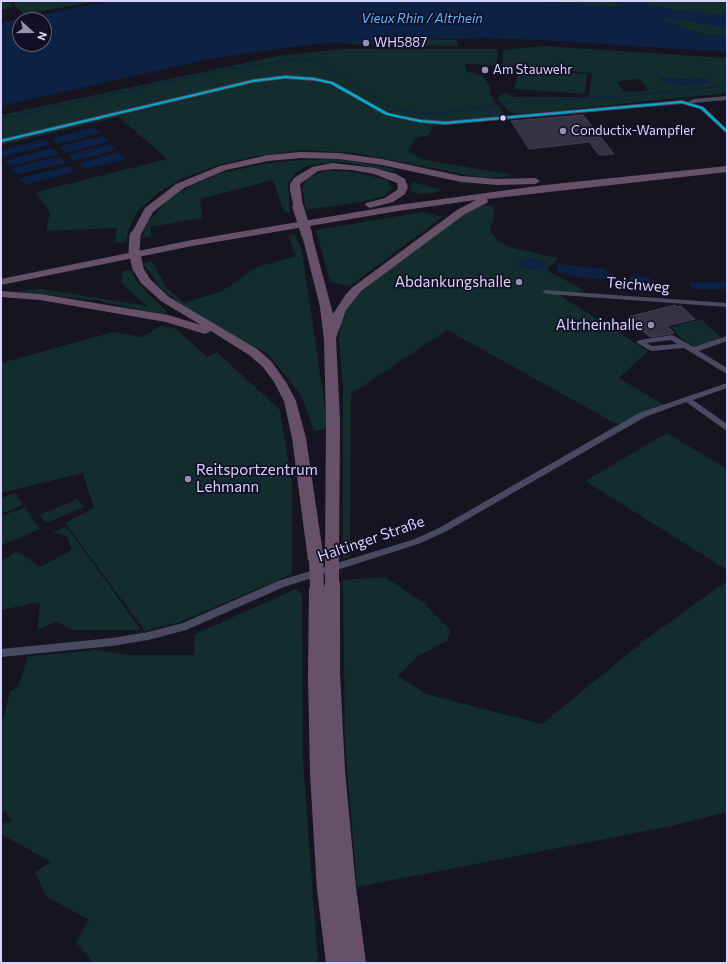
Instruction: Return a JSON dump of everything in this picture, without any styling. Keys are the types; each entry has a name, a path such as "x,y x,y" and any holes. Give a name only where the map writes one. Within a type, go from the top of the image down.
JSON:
{"highway":[{"path":"356,963 346,887 336,772 332,672 324,586 316,560 299,438 290,401 280,382 267,364 237,340 165,299 145,281 138,268 134,251 135,236 149,210 180,186 223,168 268,158 301,155 339,156 382,162 461,179 509,182 563,180"},
{"path":"1,276 191,238 357,209 563,180 727,164"},
{"path":"336,963 327,890 319,774 316,674 324,586 332,556 333,421 330,340 326,307 298,207 295,184 302,176 315,169 333,166 352,167 387,174 401,181 403,187 401,192 395,197 357,209"},
{"path":"1,282 120,257 261,231 405,207 528,191 727,169"},
{"path":"330,340 337,317 344,304 363,285 468,208 492,198 528,191"},
{"path":"1,294 40,297 153,316 194,326 237,340"}],"street":[{"path":"1,141 253,81 285,77 314,79 332,83 387,114 409,120 432,123 670,102 693,104 709,112 727,132"},
{"path":"693,104 701,100 727,98"},
{"name":"Teichweg","path":"547,292 726,305"},
{"path":"693,350 727,338"},
{"path":"685,345 727,372"},
{"name":"Haltinger Straße","path":"1,653 112,642 148,636 186,626 280,584 415,542 442,530 642,415 727,385"},
{"path":"688,400 727,428"}],"green space":[{"path":"1,1 14,4 16,3 10,1 100,1 36,12 22,12 13,4 11,5 14,7 1,10"},
{"path":"537,1 614,1 626,8 574,4"},
{"path":"641,1 727,1 727,16 668,9 653,6"},
{"path":"661,17 727,27 727,36 704,35 662,21"},
{"path":"376,40 457,40 458,46 361,45 339,42"},
{"path":"542,46 727,58 727,93 525,114 509,112 497,98 505,93 514,97 589,97 592,73 502,66 503,50","holes":["700,78 710,82 678,85 660,79 697,80","640,79 648,91 624,92 617,82"]},
{"path":"342,49 498,49 497,65 465,64 466,71 483,76 491,88 490,93 493,100 507,116 483,118 485,122 433,126 429,135 416,138 408,150 420,159 513,175 495,178 478,177 356,153 300,150 253,157 214,166 184,178 159,192 137,212 129,229 126,242 115,243 117,228 46,231 50,213 36,192 167,159 119,117 1,145 1,115 278,56"},
{"path":"519,69 587,74 585,94 514,89"},
{"path":"344,159 393,169 396,172 344,162 322,163 307,166 295,173 288,183 290,212 284,212 273,180 200,199 202,218 150,227 151,237 142,238 148,222 171,197 195,184 222,173 263,164 301,160"},
{"path":"328,170 360,173 387,180 392,188 385,196 360,202 306,210 302,187 309,177"},
{"path":"412,182 442,191 423,194 410,192"},
{"path":"492,205 494,215 493,222 490,225 492,234 499,242 512,248 558,258 547,270 585,291 556,293 648,351 619,378 664,405 618,425 447,330 351,394 350,556 343,559 343,386 339,342 341,321 344,313 362,289 454,221 475,207"},
{"path":"422,212 442,217 350,286 330,282 316,230"},
{"path":"295,234 302,251 328,428 314,431 301,395 268,354 196,317 161,288 143,263 152,261 166,287 184,303 222,291 257,267 296,256 288,235"},
{"path":"131,270 137,282 168,313 158,314 101,301 15,291 41,289 147,306 121,283 123,271"},
{"path":"701,319 721,338 696,348 681,338 671,327"},
{"name":"Reitsportzentrum Lehmann","path":"161,326 176,329 207,357 217,352 280,410 292,485 292,574 180,622 145,631 65,523 94,508 83,473 1,493 1,363 113,332 142,337"},
{"path":"667,433 727,469 727,570 585,481"},
{"path":"15,493 23,505 1,514 1,498"},
{"path":"77,499 84,507 46,523 40,515"},
{"path":"25,507 40,529 2,545 1,516"},
{"path":"65,526 141,630 72,630 56,621 38,630 40,602 1,610 1,562 17,551 40,567 72,550 67,536 53,533"},
{"path":"385,577 424,603 451,631 447,641 418,656 398,676 426,694 542,724 646,639 727,581 727,812 672,826 357,887 345,742 343,580"},
{"path":"296,589 302,595 303,762 318,963 93,963 76,942 89,920 46,896 35,872 51,862 1,834 1,824 12,822 6,812 1,811 1,727 10,691 18,687 28,656 96,650 127,655 194,655 195,634"}],"water":[{"name":"Vieux Rhin / Altrhein","path":"110,1 532,1 624,8 614,1 641,1 653,6 668,9 727,16 727,27 661,17 662,21 704,35 727,36 727,52 485,38 339,42 297,46 204,60 1,106 1,23 12,21 12,52 52,52 52,13"},
{"path":"704,78 710,82 686,85 671,84 660,81 660,79 697,80"},
{"path":"94,127 100,133 57,144 52,138"},
{"path":"103,136 109,142 65,153 60,146"},
{"path":"45,139 50,145 3,157 1,154 1,150"},
{"path":"110,144 116,150 73,161 68,155"},
{"path":"53,148 58,154 10,166 5,160"},
{"path":"119,152 126,159 85,169 79,163"},
{"path":"60,156 66,163 16,175 11,168"},
{"path":"69,166 74,172 25,185 19,178"},
{"path":"530,258 547,262 542,271 519,267 518,262"},
{"path":"559,264 605,269 609,274 607,279 584,278 558,273 556,268"},
{"path":"631,275 646,277 658,282 657,285 652,286 630,283 629,279"},
{"path":"690,282 727,282 727,289 695,289 689,285"}],"building":[{"name":"Conductix-Wampfler","path":"583,115 614,154 599,155 589,142 529,149 511,121"},
{"path":"675,305 677,307 681,306 695,319 667,326 674,333 652,337 647,335 628,317"}],"waterway":[{"path":"1,3 13,1"},
{"path":"1,119 217,71 297,59 317,61 388,106 401,111 420,113 441,113 517,102 625,96 727,86"}],"transit line":[{"path":"1,141 253,81 285,77 314,79 332,83 387,114 420,121 445,123 682,102 702,108 727,132"}],"place":[{"name":"WH5887","path":"366,43"},
{"name":"Am Stauwehr","path":"485,70"},
{"name":"Conductix-Wampfler","path":"563,131"},
{"name":"Abdankungshalle","path":"519,282"},
{"name":"Altrheinhalle","path":"651,325"},
{"name":"Reitsportzentrum Lehmann","path":"188,479"}]}
